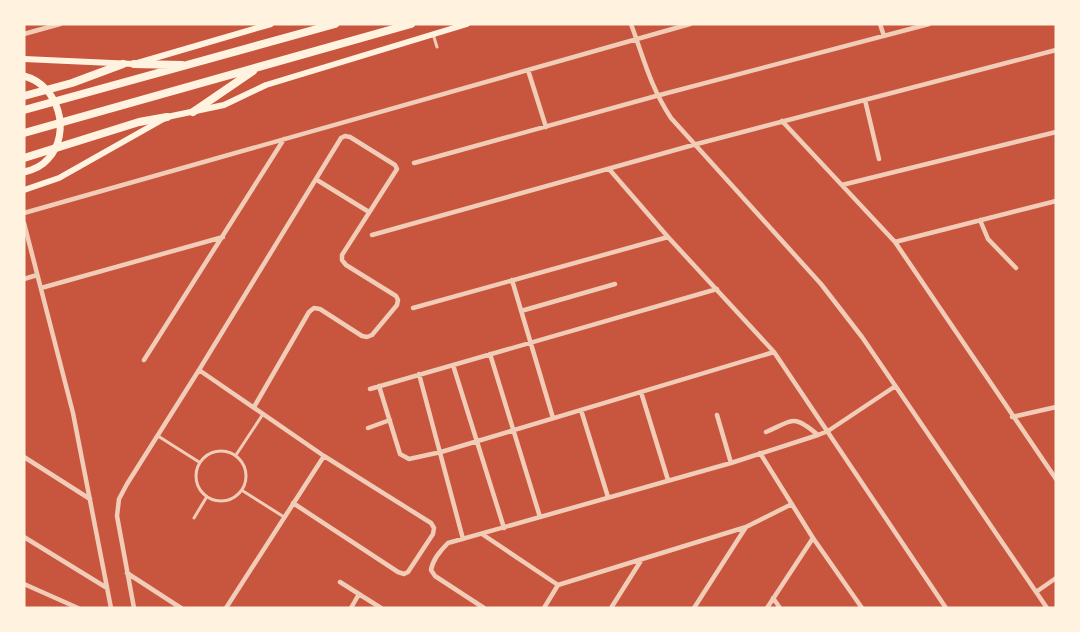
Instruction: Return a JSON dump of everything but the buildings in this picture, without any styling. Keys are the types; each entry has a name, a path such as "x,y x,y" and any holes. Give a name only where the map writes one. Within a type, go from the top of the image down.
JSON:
{"highway":[{"path":"24,110 335,24"},
{"path":"24,133 411,24"},
{"path":"24,96 72,83 123,64"},
{"path":"134,64 192,65"},
{"path":"193,112 261,66"},
{"path":"24,158 139,122 167,117"}],"main road":[{"path":"24,59 134,64 271,24"},
{"path":"24,190 59,178 167,117 224,105 266,85 467,24"},
{"path":"24,76 46,89 59,111 61,129 56,146 48,159 35,169 24,172"}],"street":[{"path":"24,34 60,24"},
{"path":"631,24 656,96 671,118 821,284 862,337 1047,608"},
{"path":"24,213 690,24"},
{"path":"880,24 884,36"},
{"path":"414,163 929,24"},
{"path":"433,33 437,47"},
{"path":"372,235 693,145 1056,50"},
{"path":"528,70 546,127"},
{"path":"865,100 879,159"},
{"path":"782,121 895,242 1012,417 1056,478"},
{"path":"843,185 1056,132"},
{"path":"134,608 117,516 119,499 341,138 350,137 395,165 397,169 342,255 342,261 396,296 397,305 372,335 367,337 320,309 314,308 309,312 254,406"},
{"path":"144,360 285,139"},
{"path":"609,169 774,352 946,608"},
{"path":"317,180 369,212"},
{"path":"895,242 1056,201"},
{"path":"980,220 988,239 1016,268"},
{"path":"24,223 73,413 111,608"},
{"path":"41,288 224,237"},
{"path":"413,308 668,237"},
{"path":"24,279 37,275"},
{"path":"512,280 553,418"},
{"path":"521,312 615,284"},
{"path":"370,388 717,289"},
{"path":"379,386 400,454 409,459 441,452 774,352"},
{"path":"490,354 540,517"},
{"path":"453,365 504,528"},
{"path":"199,370 324,456 431,523 434,528 433,534 408,572 404,574 293,503"},
{"path":"419,374 463,539"},
{"path":"484,608 435,576 431,570 436,557 448,543 731,463 818,435 894,387"},
{"path":"641,392 668,480"},
{"path":"1012,417 1056,407"},
{"path":"581,410 608,498"},
{"path":"236,454 263,414"},
{"path":"717,416 731,463"},
{"path":"368,428 390,420"},
{"path":"766,432 798,421 818,435"},
{"path":"158,436 199,462"},
{"path":"216,450 236,454 247,471 248,478 243,491 226,503 206,498 195,482 199,462 216,450"},
{"path":"760,453 813,538 862,608"},
{"path":"226,608 324,456"},
{"path":"24,457 91,499"},
{"path":"243,491 284,517"},
{"path":"194,518 206,498"},
{"path":"544,608 558,585 746,527 792,504"},
{"path":"694,608 746,527"},
{"path":"482,534 558,585"},
{"path":"24,537 107,588"},
{"path":"766,608 813,538"},
{"path":"611,608 642,560"},
{"path":"127,573 179,608"},
{"path":"1036,592 1056,578"},
{"path":"340,582 381,608"},
{"path":"24,584 78,608"},
{"path":"351,608 359,594"},
{"path":"773,598 780,608"}]}
